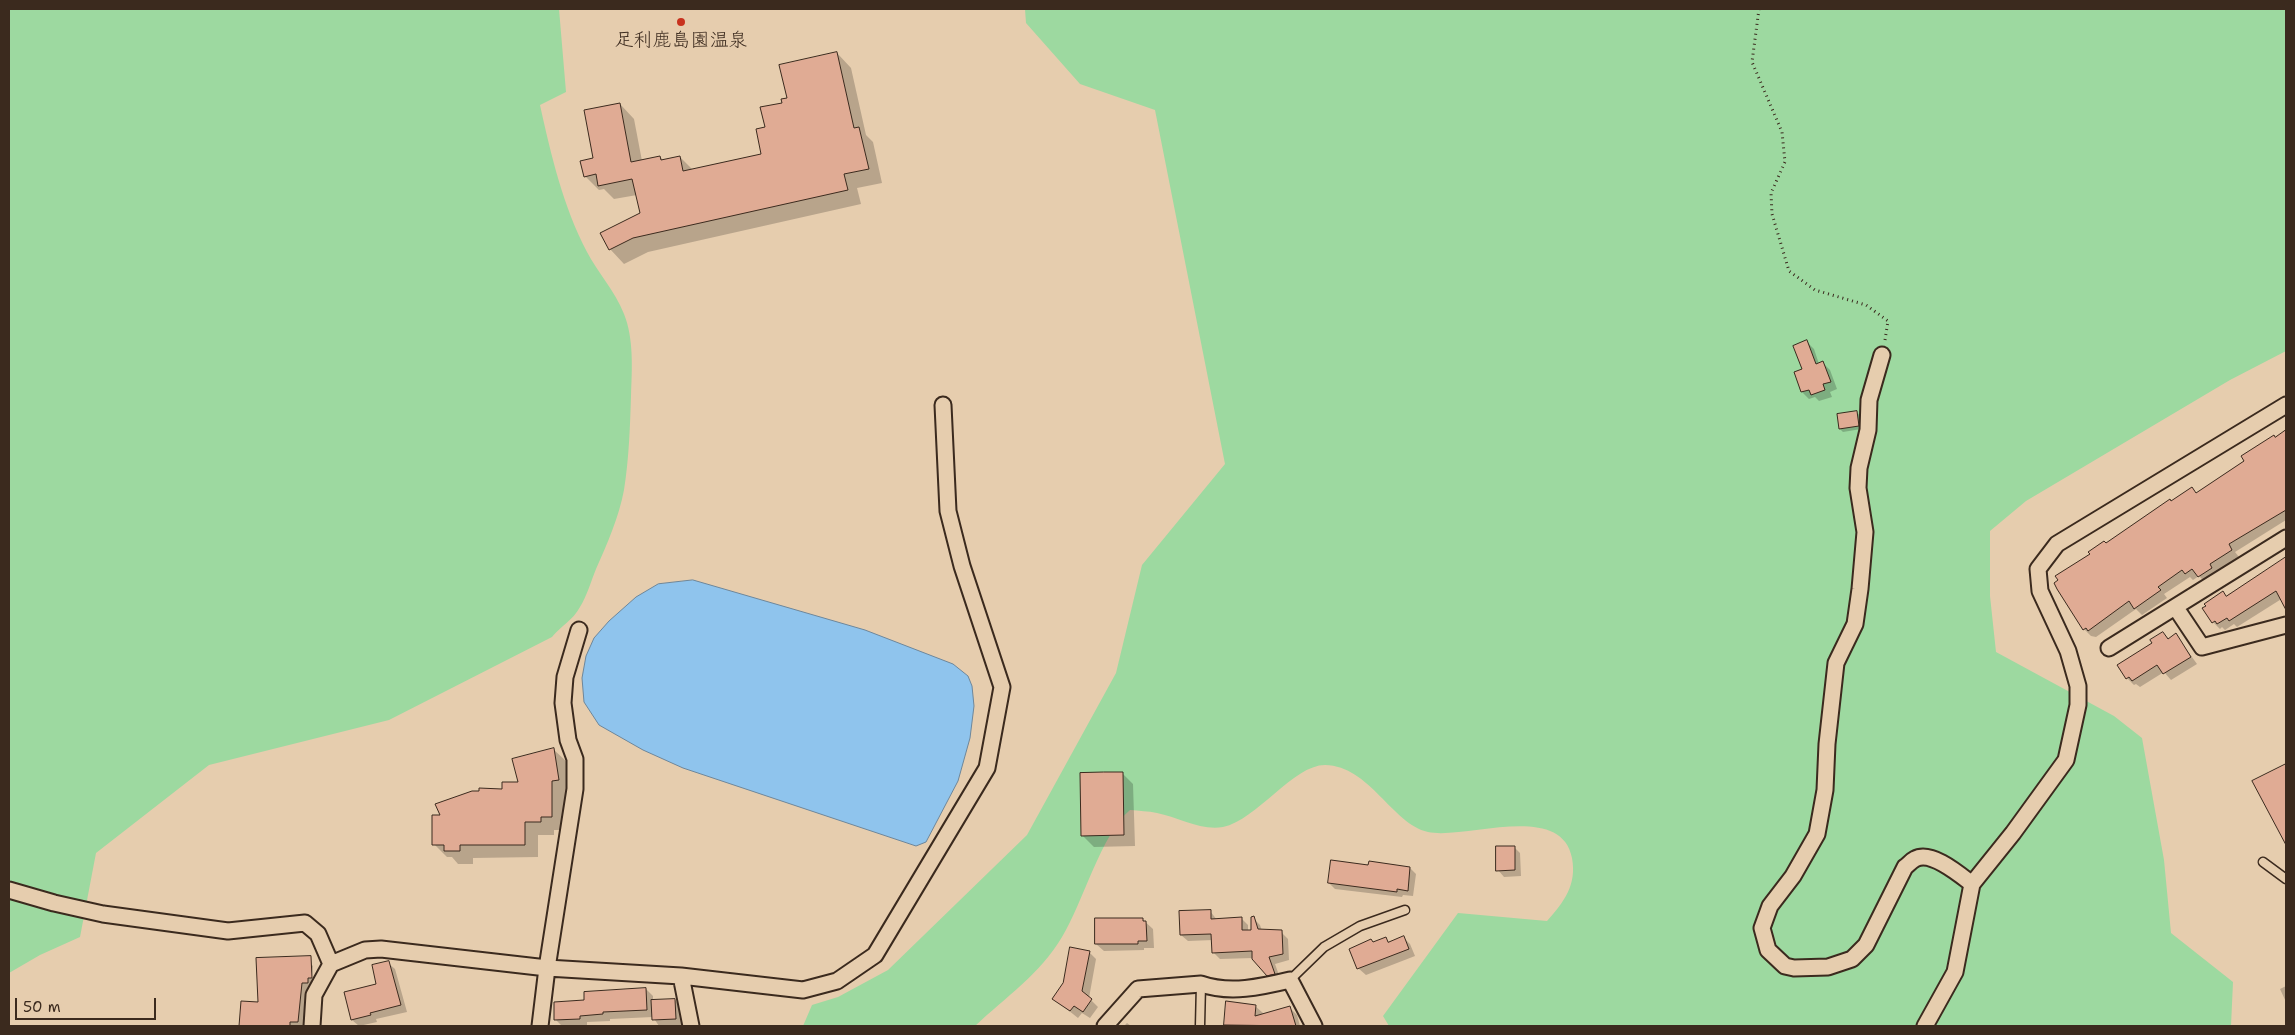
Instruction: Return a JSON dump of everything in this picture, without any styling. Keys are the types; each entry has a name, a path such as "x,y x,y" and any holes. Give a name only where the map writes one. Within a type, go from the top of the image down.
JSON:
{"street":[{"path":"1882,355 1869,400 1868,430 1859,468 1858,488 1865,532 1860,589 1855,624 1836,662 1827,744 1825,790 1817,834 1794,876 1770,906 1762,928 1764,940 1768,950 1785,966 1794,968 1828,967 1852,959 1866,945 1905,867 1915,858 1930,857 1956,871 1972,884"},
{"path":"312,1026 314,994 331,964 365,950 381,949 546,968 682,976 802,990 837,981 875,955 987,768 1002,687 962,566 948,511 943,405"},
{"path":"1925,1026 1955,972 1972,884 2014,833 2066,760 2078,705 2078,686 2068,651 2040,591 2038,569 2057,544 2286,405"},
{"path":"2109,648 2286,538"},
{"path":"2176,608 2202,647 2286,625"},
{"path":"540,1026 546,968 575,789 575,759 568,740 563,704 564,677 579,630"},
{"path":"9,890 103,914 228,931 305,923 318,934 331,964"},
{"path":"682,976 691,1026"},
{"path":"1105,1026 1138,989 1200,984 1209,987 1240,990 1290,980 1314,1026"}],"lane":[{"path":"2263,862 2286,879"},
{"path":"1290,980 1324,947 1360,926 1405,910"},
{"path":"1200,984 1200,1026"}],"path":[{"path":"1760,9 1752,62 1782,132 1785,162 1772,192 1772,214 1789,271 1815,290 1866,304 1888,321 1882,355"}],"green space":[{"path":"9,9 559,9 566,92 540,105 553,161 571,217 587,252 624,314 631,344 632,365 628,455 622,500 612,530 582,603 577,612 552,637 389,720 209,765 96,853 80,937 40,955 9,973"},
{"path":"1025,9 2286,9 2286,351 2230,380 2026,501 1990,531 1990,596 1996,652 2114,716 2142,738 2164,860 2171,933 2233,982 2231,1026 1389,1026 1383,1016 1458,913 1547,921 1564,900 1571,885 1573,877 1572,858 1564,841 1550,831 1531,827 1444,833 1428,832 1415,827 1403,818 1355,775 1341,768 1325,765 1313,767 1300,774 1249,814 1223,827 1206,827 1157,813 1130,810 1110,835 1070,923 1053,950 1033,974 975,1026 803,1026 812,1005 838,997 888,970 1027,835 1116,673 1142,565 1225,464 1155,110 1080,84 1026,23"}],"water":[{"path":"693,580 865,630 953,664 968,676 972,686 974,706 970,738 958,781 926,842 916,846 683,768 643,750 599,725 584,702 582,678 586,656 594,638 609,621 636,597 658,584"}],"building":[{"path":"837,52 854,128 859,127 869,169 844,174 848,190 633,238 609,250 600,233 640,213 632,179 598,186 596,174 584,177 580,161 593,158 584,110 620,103 631,162 660,156 661,160 680,156 683,171 761,154 756,129 765,127 760,107 782,103 781,99 787,98 779,65"},
{"path":"1807,340 1816,364 1823,361 1831,382 1823,384 1825,390 1811,395 1809,390 1801,392 1794,372 1802,369 1793,346"},
{"path":"1857,411 1859,426 1839,429 1837,414"},
{"path":"2286,430 2286,510 2229,544 2232,550 2210,564 2212,568 2198,577 2192,569 2185,574 2182,570 2158,587 2161,590 2134,609 2129,601 2088,631 2086,628 2083,630 2057,589 2054,583 2058,580 2055,576 2090,554 2088,552 2104,541 2106,543 2170,499 2171,501 2192,487 2196,493 2244,461 2241,456 2274,435 2275,437"},
{"path":"2286,557 2286,610 2276,591 2229,621 2227,618 2217,624 2215,621 2212,623 2202,608 2206,606 2204,604 2223,591 2226,596"},
{"path":"2163,632 2168,639 2176,633 2191,657 2163,674 2157,665 2132,681 2129,677 2126,679 2117,665 2152,643 2150,640"},
{"path":"554,748 559,780 552,781 552,817 541,817 541,822 525,822 525,845 460,845 460,851 444,851 444,845 432,845 432,815 440,815 435,804 472,791 479,791 479,788 502,789 502,782 518,782 512,759"},
{"path":"2286,764 2286,845 2252,781"},
{"path":"1123,772 1124,835 1081,836 1080,773"},
{"path":"1496,846 1515,846 1515,870 1496,871"},
{"path":"1331,860 1368,865 1369,861 1410,867 1408,891 1397,889 1397,892 1328,883"},
{"path":"1211,910 1211,919 1242,917 1242,930 1251,930 1251,917 1254,916 1258,929 1282,930 1283,954 1269,957 1275,974 1267,976 1252,959 1252,951 1212,953 1211,934 1180,935 1179,911"},
{"path":"1095,918 1143,918 1143,921 1146,921 1147,941 1138,941 1138,944 1095,944"},
{"path":"1404,936 1409,949 1357,969 1349,949 1371,939 1373,942 1386,937 1388,942"},
{"path":"1070,947 1090,951 1082,991 1092,999 1083,1012 1074,1006 1070,1011 1052,999 1063,983"},
{"path":"311,956 312,978 308,978 308,983 302,983 298,1022 290,1022 290,1026 239,1026 241,1001 258,1002 256,958"},
{"path":"389,961 401,1005 351,1020 344,992 376,984 372,965"},
{"path":"646,988 647,1010 603,1012 603,1014 580,1016 580,1019 554,1020 554,1002 584,1000 584,992"},
{"path":"675,999 676,1019 652,1020 651,1000"},
{"path":"1226,1001 1256,1005 1255,1016 1290,1006 1296,1026 1224,1025"}],"place":[{"name":"足利鹿島園温泉","path":"681,22"}]}
